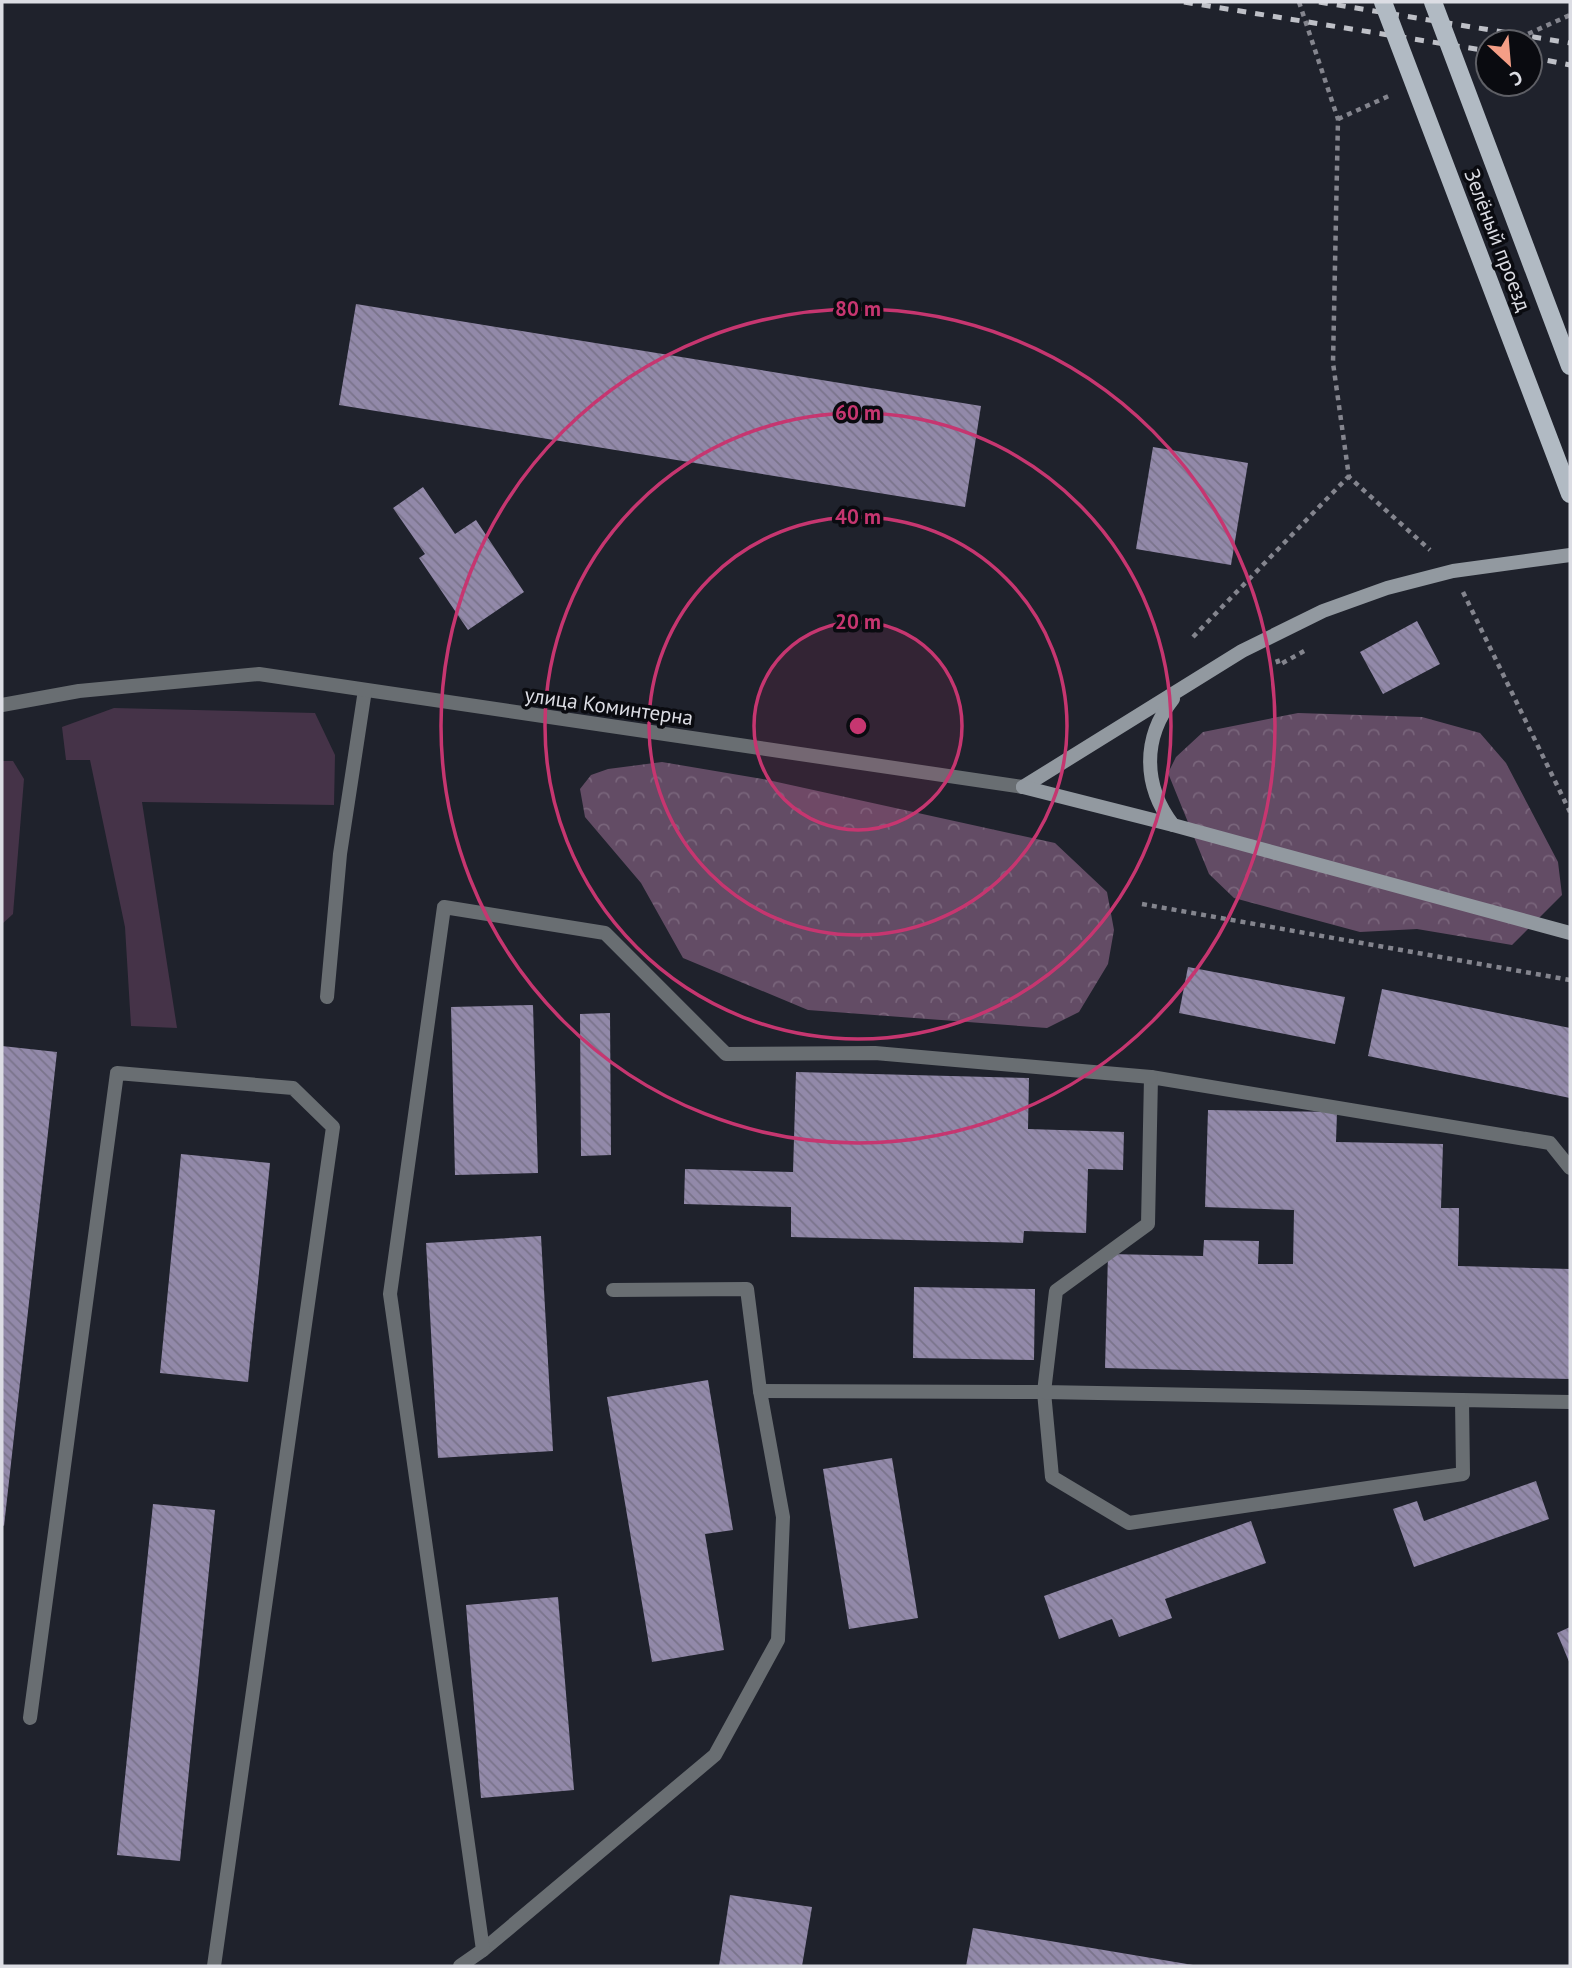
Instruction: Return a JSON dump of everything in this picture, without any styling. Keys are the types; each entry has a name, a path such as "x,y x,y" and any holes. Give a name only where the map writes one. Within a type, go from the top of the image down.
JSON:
{"main road":[{"name":"Зелёный проезд","path":"1383,2 1570,494"},
{"name":"Зелёный проезд","path":"1433,2 1570,366"}],"street":[{"path":"1023,788 1252,645 1302,619 1365,594 1453,571 1570,555"},
{"name":"улица Коминтерна","path":"2,705 79,691 260,674 1023,788"},
{"path":"1173,825 1155,794 1150,772 1150,748 1162,715 1184,688"},
{"path":"327,997 340,854 365,690"},
{"path":"1023,788 1173,825 1570,933"},
{"path":"483,1950 390,1294 444,907 606,933 726,1054 875,1053 1151,1077 1550,1143 1570,1168"},
{"path":"30,1718 117,1073 292,1088 332,1127 214,1966"},
{"path":"1151,1077 1149,1224 1056,1291 1044,1392 1052,1477 1129,1523 1463,1474 1461,1400"},
{"path":"460,1966 483,1950 715,1755 778,1640 783,1517 760,1391 747,1289 613,1290"},
{"path":"760,1391 1044,1392 1570,1402"}],"path":[{"path":"1299,2 1338,119 1333,363 1349,477 1453,571 1570,811"},
{"path":"1541,28 1570,15"},
{"path":"1193,637 1349,477"},
{"path":"1142,904 1570,980"}],"shaded area":[{"path":"114,708 315,713 335,755 334,805 142,802 177,1028 131,1026 125,927 90,760 66,760 62,727"},
{"path":"2,761 13,761 24,779 13,914 2,924"}],"green space":[{"path":"1298,713 1422,717 1480,733 1506,763 1558,862 1562,895 1512,945 1417,929 1360,932 1234,898 1209,874 1168,773 1176,757 1203,732"},
{"path":"662,762 768,780 1055,843 1107,892 1114,930 1108,964 1079,1012 1047,1028 808,1010 683,958 641,883 585,817 580,789 591,775 608,769"}],"building":[{"path":"356,304 981,406 965,507 339,405"},
{"path":"1153,447 1248,463 1231,565 1136,549"},
{"path":"423,487 455,534 476,520 524,592 468,630 419,558 425,554 393,508"},
{"path":"1417,621 1440,664 1383,694 1360,652"},
{"path":"1188,967 1345,997 1335,1044 1179,1013"},
{"path":"1382,989 1570,1028 1570,1098 1368,1056"},
{"path":"533,1005 538,1173 455,1175 451,1007"},
{"path":"610,1013 611,1155 581,1156 580,1014"},
{"path":"2,1046 57,1052 4,1526 2,1525"},
{"path":"796,1072 1029,1078 1028,1129 1124,1132 1123,1170 1088,1169 1086,1233 1024,1231 1023,1243 791,1237 791,1207 684,1204 685,1169 793,1172"},
{"path":"1208,1110 1337,1112 1336,1142 1443,1144 1441,1208 1459,1208 1458,1266 1570,1269 1570,1379 1105,1368 1108,1254 1203,1256 1204,1240 1259,1241 1258,1264 1293,1264 1294,1210 1205,1207"},
{"path":"181,1154 270,1163 248,1382 160,1373"},
{"path":"541,1236 553,1451 438,1458 426,1243"},
{"path":"914,1287 1035,1289 1034,1360 913,1358"},
{"path":"708,1380 733,1530 705,1534 724,1650 652,1662 607,1397"},
{"path":"892,1458 918,1618 849,1629 823,1469"},
{"path":"1536,1481 1549,1519 1414,1567 1393,1509 1417,1501 1424,1521"},
{"path":"153,1504 215,1510 180,1861 117,1855"},
{"path":"1251,1521 1266,1563 1165,1599 1172,1618 1119,1637 1112,1619 1059,1639 1044,1596"},
{"path":"558,1597 574,1790 481,1798 466,1605"},
{"path":"1570,1627 1570,1664 1557,1633"},
{"path":"730,1895 812,1907 802,1966 719,1966"},
{"path":"973,1928 1193,1965 1193,1966 966,1966"}],"railway":[{"path":"1184,2 1474,49"},
{"path":"1319,2 1570,43"},
{"path":"1544,60 1570,65"}]}
